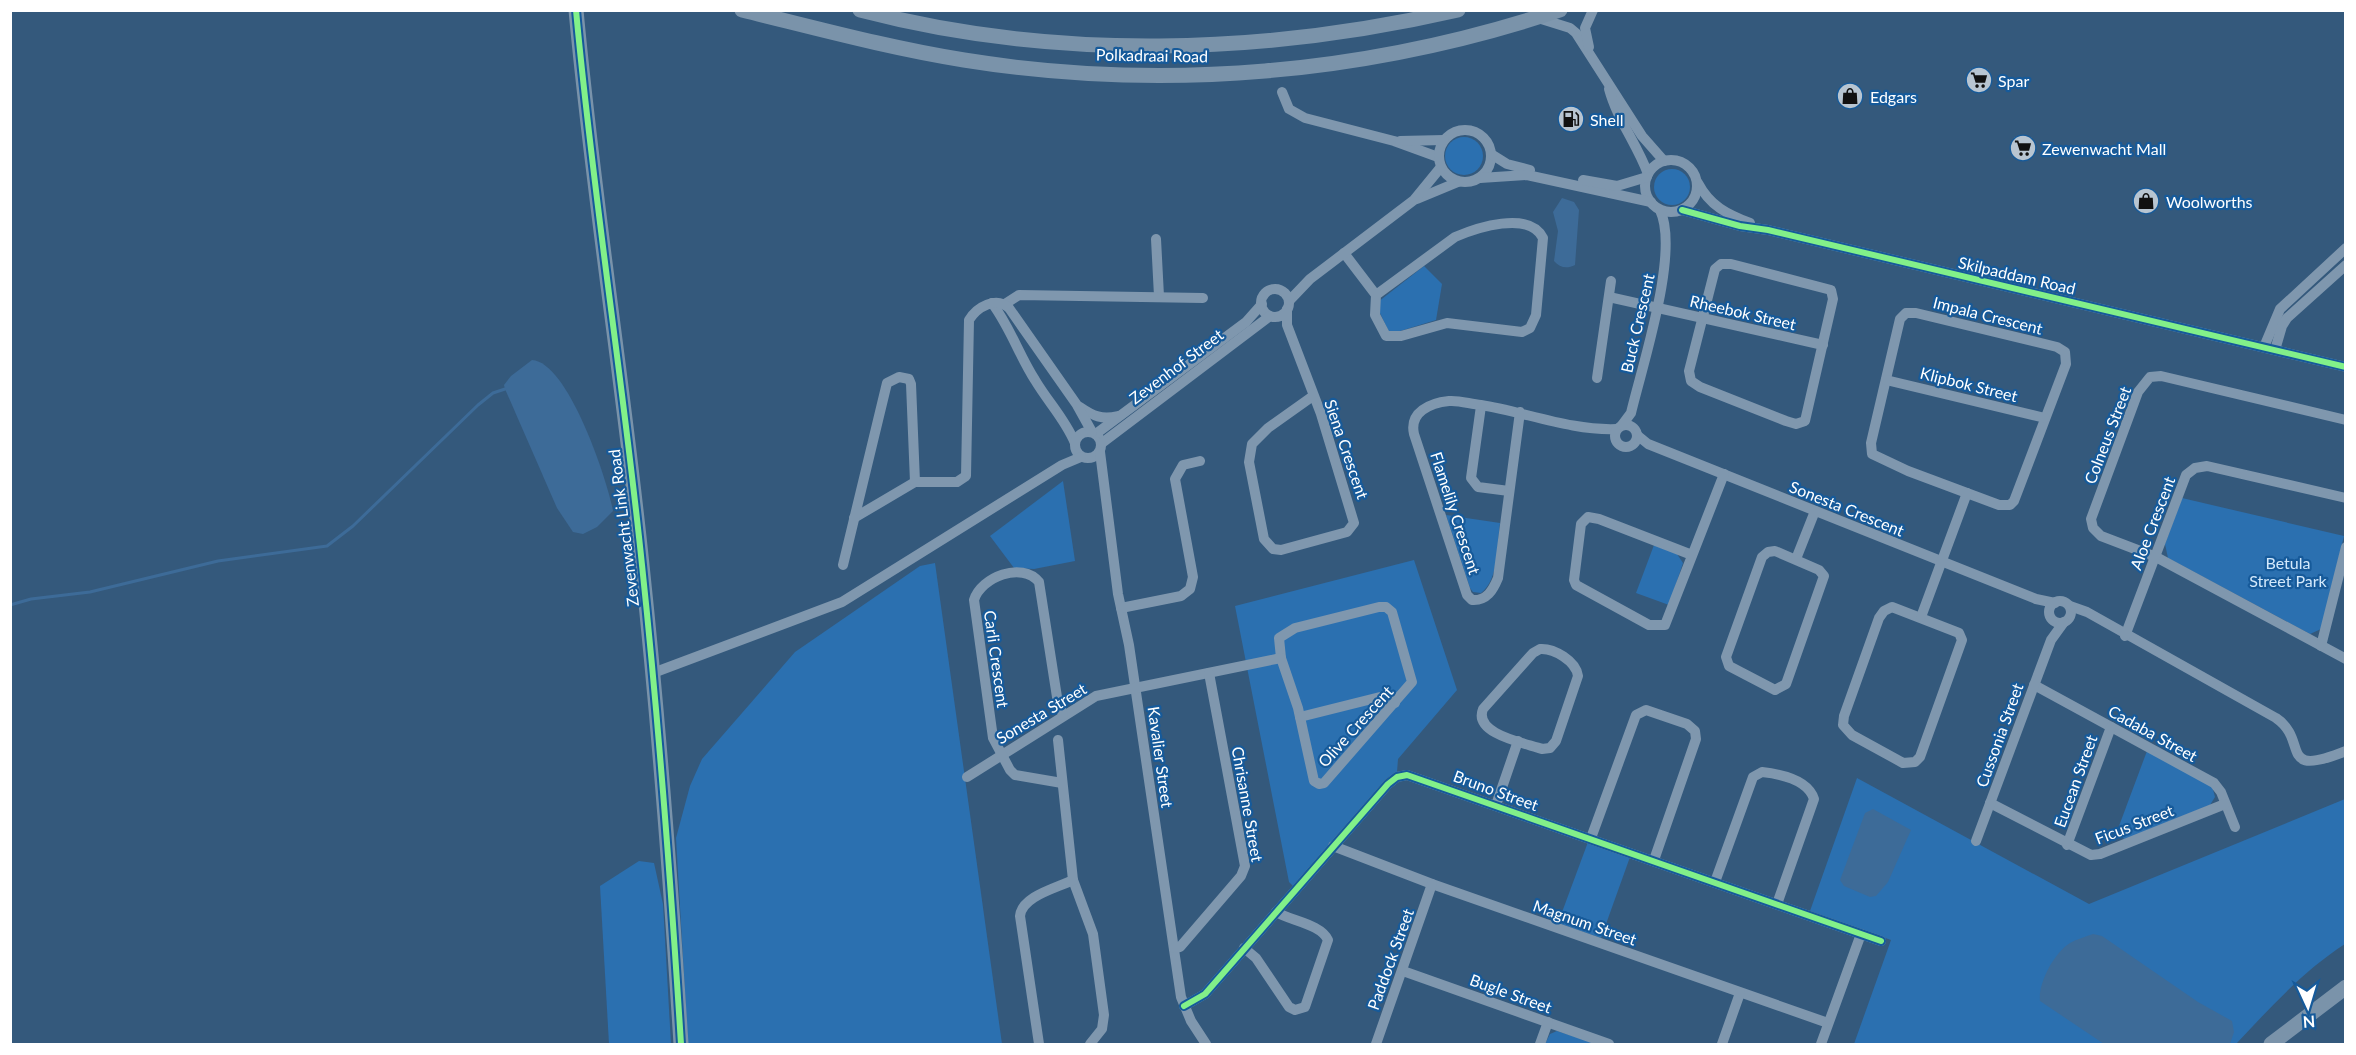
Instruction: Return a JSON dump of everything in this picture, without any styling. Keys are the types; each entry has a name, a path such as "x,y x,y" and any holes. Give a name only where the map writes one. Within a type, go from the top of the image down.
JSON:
{"main road":[{"name":"Zevenwacht Link Road","path":"576,10 584,107 642,564 669,851 681,1044"},
{"name":"Polkadraai Road","path":"742,10 919,52 965,60 1064,72 1184,75 1291,69 1365,60 1455,41 1560,10"},
{"name":"Polkadraai Road","path":"860,10 944,30 1028,41 1167,45 1269,40 1331,34 1458,10"},
{"path":"2271,1044 2346,987"}],"street":[{"path":"1592,56 1585,28 1593,10"},
{"path":"1538,18 1570,28 1592,56 1608,86 1642,136 1664,161 1685,164 1697,180 1696,194 1679,211 1665,238"},
{"path":"1608,86 1613,105 1640,152 1648,175 1645,185 1651,202 1660,210 1665,238"},
{"path":"1282,92 1289,109 1305,118 1394,141 1439,162 1446,175 1458,182 1527,175 1651,202"},
{"path":"1394,141 1444,140 1460,130 1475,132 1486,141 1491,154 1489,167 1480,178"},
{"path":"1439,162 1444,140"},
{"path":"1491,154 1518,167 1611,186 1624,185 1648,175 1664,161"},
{"name":"Zevenhof Street","path":"1414,200 1439,162"},
{"name":"Skilpaddam Road","path":"1697,180 1708,198 1726,214 1768,230"},
{"name":"Zevenhof Street","path":"1098,440 1274,316 1288,305 1310,279 1414,200 1458,182"},
{"path":"1660,210 1679,211"},
{"name":"Skilpaddam Road","path":"1679,211 2346,367"},
{"path":"1344,253 1376,295 1376,315 1383,333 1389,338 1448,322 1522,332 1530,328 1536,315 1543,238 1534,228 1510,223 1469,231 1455,237 1376,295"},
{"name":"Buck Crescent","path":"1634,436 1631,413 1664,274 1665,238"},
{"path":"1156,239 1159,296"},
{"path":"2269,349 2280,309 2346,248"},
{"path":"1721,264 1731,264 1831,290 1833,299 1805,421 1792,423 1694,384 1689,371 1703,318 1714,269 1721,264"},
{"path":"2269,349 2287,318 2346,265"},
{"name":"Zevenhof Street","path":"1098,440 1121,416 1246,322 1262,304 1268,291 1281,290 1310,279"},
{"path":"1597,378 1611,282"},
{"path":"1281,290 1288,305"},
{"path":"854,518 915,483 957,482 966,476 969,320 975,311 992,303 1005,304 1019,296 1203,298"},
{"name":"Rheebok Street","path":"1609,297 1823,345"},
{"path":"992,303 1012,333 1036,382 1067,424 1080,451 1100,469"},
{"path":"1005,304 1077,405 1098,440"},
{"path":"1262,304 1274,316 1287,324"},
{"name":"Siena Crescent","path":"1288,305 1287,324 1313,396 1354,523 1347,532 1281,550 1273,549 1264,539 1249,454 1257,437 1313,396"},
{"name":"Impala Crescent","path":"1911,312 2056,346 2065,352 2066,361 2045,418 2012,504 1999,505 1872,454 1871,443 1900,319 1911,312"},
{"name":"Colneus Street","path":"2156,557 2101,536 2093,528 2091,519 2138,392 2146,380 2161,376 2346,420"},
{"path":"843,565 887,383 900,377 909,380 911,384 915,483"},
{"name":"Klipbok Street","path":"1886,380 2045,418"},
{"name":"Flamelily Crescent","path":"1455,401 1521,412 1498,578 1487,597 1472,600 1467,595 1413,427 1416,415 1421,410 1455,401"},
{"path":"1077,405 1093,416 1102,418 1121,416"},
{"name":"Flamelily Crescent","path":"1481,406 1471,478 1478,487 1509,491"},
{"path":"1521,412 1634,436"},
{"name":"Buck Crescent","path":"1618,431 1631,413"},
{"path":"1618,431 1621,446 1634,436"},
{"path":"1080,451 1081,435 1098,440"},
{"name":"Sonesta Crescent","path":"1634,436 1648,444 2036,599 2052,611"},
{"path":"653,673 842,602 1062,465 1098,440"},
{"name":"Kavalier Street","path":"1098,440 1100,469 1121,608 1136,687 1184,1006 1206,1044"},
{"path":"1121,608 1181,596 1192,585 1175,479 1183,465 1200,461"},
{"name":"Aloe Crescent","path":"2125,636 2186,475 2195,468 2207,466 2346,498"},
{"path":"1692,555 1599,519 1588,517 1581,525 1574,580 1576,585 1649,626 1662,627 1667,622 1724,474"},
{"path":"1921,617 1967,493"},
{"path":"1796,559 1815,511"},
{"path":"2321,646 2342,579 2346,547"},
{"path":"1775,551 1796,559 1820,570 1824,579 1786,684 1775,690 1729,666 1726,657 1762,557 1768,552 1775,551"},
{"path":"2156,557 2346,659"},
{"name":"Carli Crescent","path":"1062,783 1016,775 993,738 974,604 979,590 1000,574 1030,575 1040,586 1057,697 1063,715"},
{"path":"2052,611 2063,601 2068,615"},
{"name":"Olive Crescent","path":"1386,607 1395,620 1412,674 1412,682 1324,783 1319,784 1314,781 1300,717 1281,658 1279,638 1284,633 1306,625 1386,607"},
{"path":"1892,607 1921,617 1959,633 1962,643 1920,757 1908,764 1852,735 1845,729 1844,716 1881,613 1892,607"},
{"path":"2052,611 2068,615 2091,616 2276,718 2284,725 2296,753 2305,760 2320,761 2346,751"},
{"name":"Cussonia Street","path":"2051,640 2052,611"},
{"name":"Cussonia Street","path":"1976,841 2051,640 2068,615"},
{"path":"1540,649 1548,649 1575,665 1578,679 1552,746 1542,749 1518,741 1486,728 1481,719 1482,712 1533,653 1540,649"},
{"name":"Sonesta Street","path":"967,777 1096,696 1281,658"},
{"name":"Chrisanne Street","path":"1174,948 1180,947 1241,876 1245,866 1209,673"},
{"name":"Cadaba Street","path":"2034,685 2214,783 2235,827"},
{"path":"1300,717 1380,697 1395,703"},
{"path":"1591,838 1636,715 1646,710 1687,724 1695,731 1696,739 1654,860"},
{"name":"Eucean Street","path":"2067,845 2111,728"},
{"path":"1058,740 1073,880 1093,934 1104,1015 1102,1029 1090,1044"},
{"path":"1496,805 1518,741"},
{"path":"1715,882 1753,777 1762,772 1802,783 1809,788 1814,799 1777,904"},
{"name":"Bruno Street","path":"1184,1006 1205,994 1388,784 1402,775 1415,776 1881,941"},
{"name":"Ficus Street","path":"1990,803 2086,855 2100,854 2225,804"},
{"name":"Magnum Street","path":"1333,846 1432,884 1828,1023"},
{"path":"1039,1044 1020,912 1027,902 1073,880"},
{"name":"Paddock Street","path":"1376,1044 1432,884"},
{"path":"1244,948 1257,958 1289,1007 1295,1010 1305,1007 1328,940 1320,930 1288,919 1276,912"},
{"path":"1821,1044 1861,934"},
{"name":"Bugle Street","path":"1403,971 1609,1044"},
{"path":"1722,1044 1740,993"},
{"path":"1540,1044 1548,1022"}],"green space":[{"path":"1464,137 1478,142 1483,156 1478,170 1464,175 1450,170 1445,156 1450,142"},
{"path":"1672,169 1685,174 1690,187 1685,200 1672,205 1659,200 1654,187 1659,174"},
{"path":"1424,266 1442,284 1436,320 1397,332 1389,332 1378,309 1378,302"},
{"path":"1063,481 1075,561 1034,569 1014,568 990,536"},
{"name":"Betula Street Park","path":"2182,498 2344,536 2321,629 2310,634 2168,558 2165,544"},
{"path":"1446,515 1500,523 1494,571 1487,587 1481,593 1473,592 1470,588"},
{"path":"1654,545 1677,554 1683,563 1669,605 1636,593"},
{"path":"1414,560 1457,690 1398,759 1397,772 1386,779 1293,886 1289,882 1235,606"},
{"path":"935,563 1002,1044 688,1044 676,838 690,786 702,759 795,652 920,566"},
{"path":"2147,751 2212,786 2215,797 2210,805 2124,840 2119,826"},
{"path":"1857,778 2089,904 2345,799 2345,944 2301,978 2236,1044 1854,1044 1891,940 1810,911"},
{"path":"1588,842 1630,857 1601,938 1558,923"},
{"path":"639,861 654,863 663,904 671,1044 609,1044 600,886"},
{"path":"1557,1031 1598,1044 1545,1044 1550,1034"}],"shaded area":[{"path":"1562,198 1574,202 1579,210 1575,265 1566,267 1554,261 1558,231 1553,212"},
{"path":"532,360 546,366 559,380 572,400 603,474 613,511 597,527 583,534 573,532 557,508 505,389 504,385 511,376"},
{"path":"1873,809 1911,830 1888,882 1876,896 1870,897 1844,886 1840,880 1865,813"},
{"path":"2093,934 2102,936 2198,1002 2232,1021 2234,1032 2230,1044 2104,1044 2040,1001 2044,977 2058,954 2070,943"}],"waterway":[{"path":"10,605 31,599 90,592 218,561 327,546 353,526 478,405 493,393 505,389"}],"cycle path":[{"path":"576,10 648,625 664,805 681,1044"},
{"path":"1682,210 1740,226 1768,230 2346,367"},
{"path":"1184,1006 1205,994 1388,784 1397,777 1407,775 1881,941"}],"place":[{"name":"Spar","path":"1979,80"},
{"name":"Edgars","path":"1850,96"},
{"name":"Shell","path":"1571,119"},
{"name":"Zewenwacht Mall","path":"2023,148"},
{"name":"Woolworths","path":"2146,201"}]}
